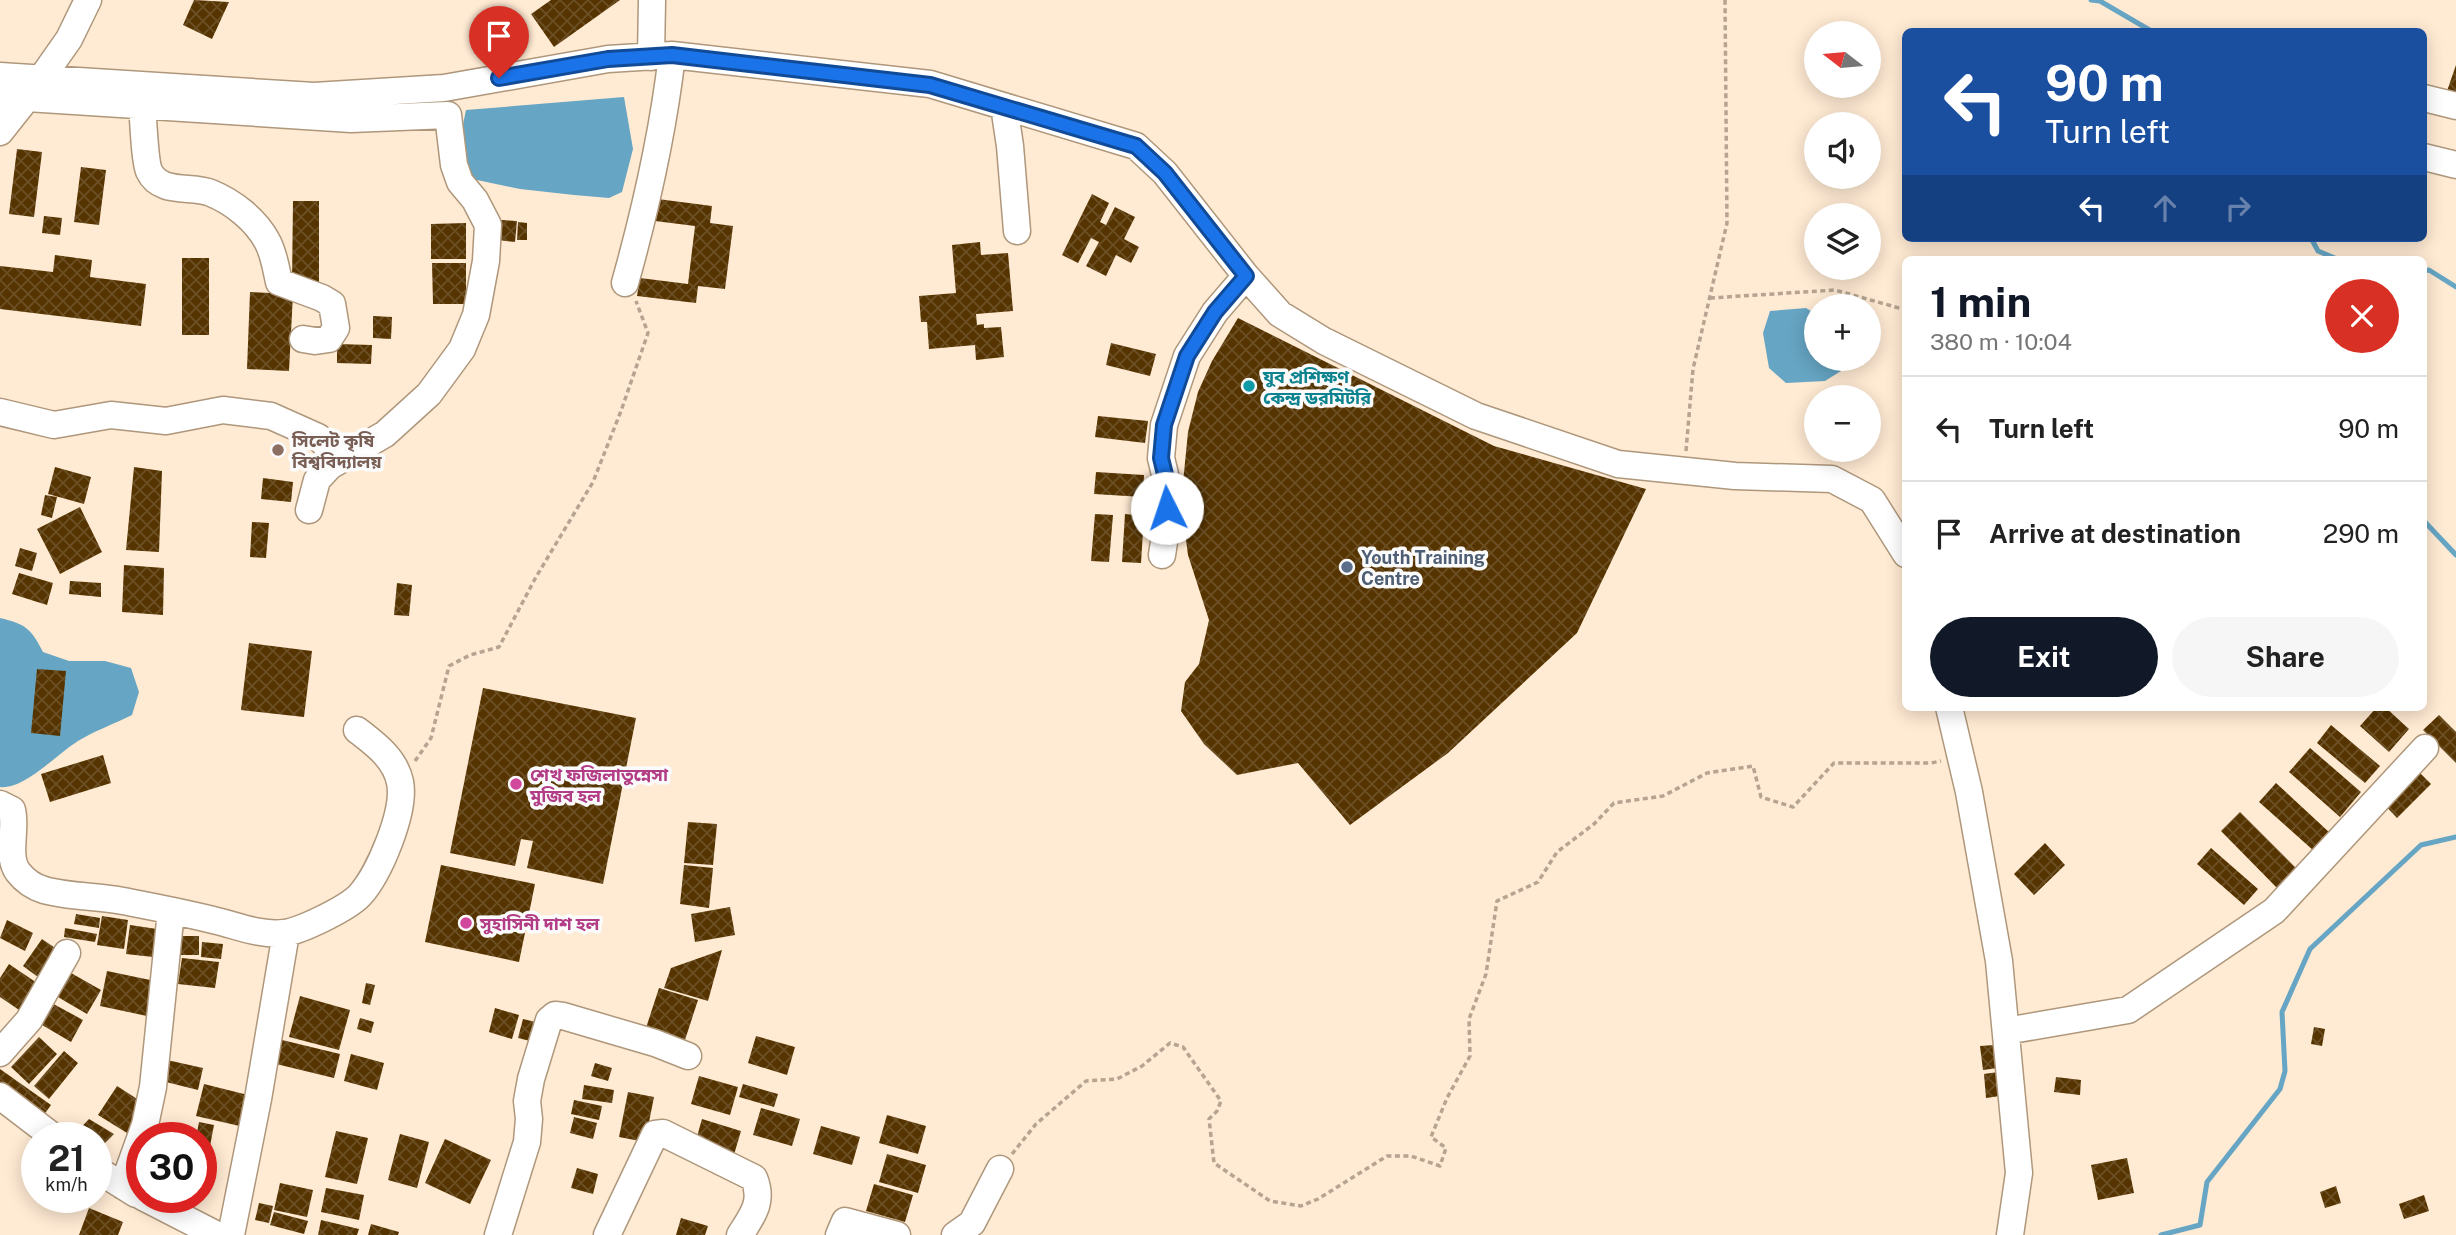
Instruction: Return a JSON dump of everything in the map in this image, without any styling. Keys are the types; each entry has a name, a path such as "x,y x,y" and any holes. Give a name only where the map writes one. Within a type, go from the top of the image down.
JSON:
{"street":[{"path":"0,132 69,38 88,0"},
{"path":"625,283 646,208 666,108 662,56 652,0"},
{"path":"142,96 314,96 444,88 608,59 662,56 930,85 1136,146 1165,173 1246,276 1280,314 1324,341 1476,416 1618,464 1735,476 1832,479 1872,500 1902,548"},
{"path":"0,76 34,89 142,96 351,119 448,115 454,165 460,182 475,200 488,225 486,261 476,315 463,349 429,394 385,434 330,466 317,480 309,510"},
{"path":"0,101 34,89"},
{"path":"142,96 148,170 157,182 171,188 209,192 235,205 257,226 268,242 279,282 332,304 336,328 329,339 303,340"},
{"path":"2427,99 2456,106"},
{"path":"1004,106 1017,231"},
{"path":"2427,158 2456,165"},
{"path":"1161,555 1166,529 1168,487 1161,458 1164,425 1187,356 1215,312 1246,276"},
{"path":"0,412 54,425 110,415 166,421 223,410 271,416 318,437 330,448 349,454"},
{"path":"1950,711 1961,756 1999,961 2019,1173 2010,1235"},
{"path":"0,804 12,810 15,821 14,864 27,882 42,890 122,901 265,933 286,933 323,919 359,896 383,859 398,809 400,783 386,754 357,730"},
{"path":"2006,1031 2129,1010 2140,1003 2274,911 2424,748"},
{"path":"146,1122 153,1087 171,911"},
{"path":"231,1235 286,933"},
{"path":"0,1053 29,1020 68,953"},
{"path":"498,1235 527,1142 527,1101 549,1020 555,1015 563,1016 688,1056"},
{"path":"2,1102 31,1122"},
{"path":"607,1235 655,1134 663,1133 754,1178 760,1191 757,1208 740,1235"},
{"path":"956,1235 971,1223 1000,1169"},
{"path":"175,1213 217,1235"},
{"path":"839,1235 845,1221 897,1235"}],"path":[{"path":"1684,471 1693,369 1727,223 1725,0"},
{"path":"400,783 431,738 449,666 470,655 499,647 536,577 593,482 648,333 640,308 625,283"},
{"path":"1710,298 1835,290 1902,309"},
{"path":"1000,1169 1036,1124 1086,1081 1117,1079 1142,1066 1170,1043 1183,1047 1221,1101 1217,1111 1209,1119 1214,1163 1270,1201 1301,1206 1318,1199 1387,1156 1411,1156 1440,1166 1446,1148 1431,1137 1447,1098 1470,1056 1469,1019 1486,974 1497,901 1538,882 1557,852 1594,824 1615,803 1664,796 1707,773 1753,766 1761,797 1793,807 1834,763 1931,763 1961,756"}],"water":[{"path":"624,97 633,149 622,192 609,198 574,195 520,189 463,177 460,139 466,110"},
{"path":"1804,308 1804,371 1841,371 1825,381 1786,383 1769,368 1763,333 1770,311"},
{"path":"0,618 26,628 35,637 43,652 69,661 105,661 131,668 139,692 132,715 78,741 19,783 0,787"}],"building":[{"path":"194,0 229,2 212,39 183,25"},
{"path":"551,0 620,0 554,47 531,14"},
{"path":"2456,65 2456,94 2447,91"},
{"path":"17,149 42,152 34,217 9,214"},
{"path":"81,167 106,170 99,225 74,222"},
{"path":"1092,194 1109,203 1100,222 1106,225 1115,207 1135,217 1124,239 1139,247 1131,263 1116,255 1106,276 1086,266 1099,242 1091,238 1078,263 1062,255"},
{"path":"650,198 712,206 710,223 733,226 725,289 698,286 696,303 637,296 640,278 688,284 695,226 647,220"},
{"path":"293,201 319,201 319,282 292,282"},
{"path":"44,216 62,218 60,235 42,233"},
{"path":"501,220 517,221 515,242 498,240"},
{"path":"518,222 527,223 527,240 517,240"},
{"path":"466,223 466,259 431,259 431,224"},
{"path":"980,242 981,255 1008,253 1013,311 976,314 977,325 984,324 984,328 1001,327 1004,357 976,360 975,345 929,349 927,322 921,322 919,296 956,293 952,245"},
{"path":"55,255 92,260 90,277 146,284 141,326 0,309 0,266 53,272"},
{"path":"182,258 209,258 209,335 182,335"},
{"path":"432,263 466,263 466,304 433,304"},
{"path":"250,292 293,294 289,371 247,369"},
{"path":"373,316 392,317 391,339 373,338"},
{"name":"Youth Training Centre","path":"1238,318 1494,446 1646,489 1577,633 1448,753 1350,825 1298,763 1237,775 1204,744 1181,711 1185,682 1199,664 1209,620 1188,555 1181,503 1188,432 1198,392 1212,361"},
{"path":"1111,343 1156,354 1150,376 1106,365"},
{"path":"337,344 372,345 371,364 337,363"},
{"path":"1098,416 1148,421 1145,443 1095,437"},
{"path":"55,467 91,477 84,504 48,494"},
{"path":"134,467 162,471 159,552 126,550"},
{"path":"1096,472 1144,475 1143,497 1094,494"},
{"path":"263,478 293,482 291,502 261,499"},
{"path":"45,495 57,497 52,518 41,515"},
{"path":"80,507 102,552 60,574 37,529"},
{"path":"1095,514 1113,515 1109,562 1091,561"},
{"path":"1125,514 1144,516 1141,563 1122,562"},
{"path":"252,522 269,523 266,558 250,557"},
{"path":"20,548 37,553 32,571 15,566"},
{"path":"124,565 164,568 163,615 122,612"},
{"path":"19,573 53,583 47,605 12,594"},
{"path":"70,581 101,583 101,597 69,594"},
{"path":"397,583 412,585 409,616 394,615"},
{"path":"249,643 312,651 304,717 241,710"},
{"path":"37,669 66,671 60,736 31,733"},
{"name":"শেখ ফজিলাতুন্নেসা মুজিব হল","path":"483,688 636,718 603,884 527,868 533,841 521,839 515,866 450,853"},
{"path":"2373,711 2389,711 2409,729 2389,752 2360,726"},
{"path":"2439,715 2456,732 2456,763 2423,730"},
{"path":"2331,725 2380,766 2365,783 2317,743"},
{"path":"2310,748 2361,792 2340,817 2289,772"},
{"path":"103,755 111,783 50,802 41,774"},
{"path":"2414,767 2431,784 2397,818 2380,800"},
{"path":"2276,783 2330,833 2314,851 2259,802"},
{"path":"2240,812 2296,868 2277,888 2221,831"},
{"path":"688,822 717,824 713,865 684,863"},
{"path":"2045,843 2065,865 2034,895 2014,874"},
{"path":"2211,848 2258,889 2244,905 2197,864"},
{"path":"441,865 535,884 519,962 425,942"},
{"path":"684,865 713,868 709,908 680,904"},
{"path":"730,907 735,935 695,942 691,914"},
{"path":"76,914 100,918 99,928 74,924"},
{"path":"102,916 128,920 124,949 97,945"},
{"path":"7,920 33,933 25,951 0,938"},
{"path":"130,925 157,929 153,957 126,954"},
{"path":"65,928 97,934 95,942 64,937"},
{"path":"177,936 199,936 199,955 177,955"},
{"path":"42,939 61,952 42,980 23,966"},
{"path":"202,942 223,944 221,959 201,957"},
{"path":"722,950 708,1001 664,988 671,968"},
{"path":"182,958 219,962 215,988 178,984"},
{"path":"9,964 40,985 22,1012 0,997 0,978"},
{"path":"64,969 101,990 87,1014 51,993"},
{"path":"107,971 155,981 147,1016 100,1006"},
{"path":"366,983 375,985 370,1005 362,1003"},
{"path":"659,988 698,1000 684,1043 645,1031"},
{"path":"300,996 350,1010 339,1050 289,1037"},
{"path":"48,1001 83,1020 71,1042 37,1022"},
{"path":"495,1008 519,1015 512,1039 489,1032"},
{"path":"360,1018 374,1022 371,1033 357,1029"},
{"path":"523,1019 540,1023 534,1042 518,1038"},
{"path":"2314,1027 2325,1029 2322,1046 2311,1044"},
{"path":"756,1036 795,1047 787,1075 748,1063"},
{"path":"39,1037 57,1054 29,1084 11,1067"},
{"path":"278,1039 340,1054 334,1078 272,1063"},
{"path":"1995,1045 1998,1068 1983,1070 1980,1046"},
{"path":"64,1051 78,1063 49,1099 34,1086"},
{"path":"351,1054 384,1063 377,1090 344,1081"},
{"path":"167,1060 203,1068 198,1090 162,1081"},
{"path":"595,1063 612,1068 608,1081 591,1076"},
{"path":"0,1069 51,1105 41,1119 0,1090"},
{"path":"1998,1072 2000,1096 1986,1098 1984,1074"},
{"path":"699,1076 738,1087 730,1115 691,1104"},
{"path":"2056,1077 2081,1080 2080,1095 2054,1092"},
{"path":"204,1084 252,1096 244,1127 196,1116"},
{"path":"743,1084 778,1094 774,1107 739,1097"},
{"path":"584,1085 614,1090 612,1103 582,1099"},
{"path":"117,1086 145,1104 134,1122 126,1122 126,1132 98,1115"},
{"path":"628,1092 654,1097 645,1142 619,1137"},
{"path":"574,1100 602,1106 599,1120 571,1114"},
{"path":"761,1108 800,1119 792,1146 753,1135"},
{"path":"887,1115 926,1126 918,1154 879,1143"},
{"path":"574,1117 597,1123 593,1139 570,1133"},
{"path":"702,1119 741,1131 733,1158 694,1147"},
{"path":"821,1126 860,1137 852,1165 813,1154"},
{"path":"336,1131 368,1138 357,1184 325,1177"},
{"path":"400,1134 429,1142 417,1188 388,1180"},
{"path":"445,1139 491,1160 470,1204 425,1183"},
{"path":"887,1154 926,1165 918,1193 879,1182"},
{"path":"2127,1158 2134,1193 2098,1200 2091,1165"},
{"path":"577,1168 598,1174 593,1194 571,1188"},
{"path":"280,1183 313,1190 307,1217 274,1210"},
{"path":"874,1184 913,1195 905,1222 866,1211"},
{"path":"2336,1186 2341,1203 2325,1208 2320,1192"},
{"path":"326,1188 364,1195 359,1220 321,1212"},
{"path":"2424,1195 2429,1211 2404,1219 2399,1204"},
{"path":"259,1203 273,1206 269,1223 255,1220"},
{"path":"274,1212 308,1221 304,1234 270,1225"},
{"path":"87,1213 101,1213 123,1222 118,1235 79,1235"},
{"path":"681,1218 708,1226 705,1235 676,1235"},
{"path":"321,1220 359,1229 357,1235 318,1235"},
{"path":"371,1224 399,1232 398,1235 368,1235"}],"waterway":[{"path":"2091,0 2100,1 2146,28"},
{"path":"2313,242 2318,251 2330,256"},
{"path":"2427,270 2456,287"},
{"path":"2427,524 2456,555"},
{"path":"2161,1235 2200,1225 2207,1182 2280,1089 2285,1071 2282,1012 2310,949 2421,845 2456,837"}],"place":[{"name":"যুব প্রশিক্ষণ কেন্দ্র ডরমিটরি","path":"1249,386"},
{"name":"সিলেট কৃষি বিশ্ববিদ্যালয়","path":"278,450"},
{"name":"Youth Training Centre","path":"1347,567"},
{"name":"শেখ ফজিলাতুন্নেসা মুজিব হল","path":"516,784"},
{"name":"সুহাসিনী দাশ হল","path":"466,923"}],"route":[{"path":"499,78 608,59 672,55 768,65 930,85 1136,146 1165,173 1246,276 1215,312 1187,356 1164,425 1161,458 1168,487 1167,508"}]}
